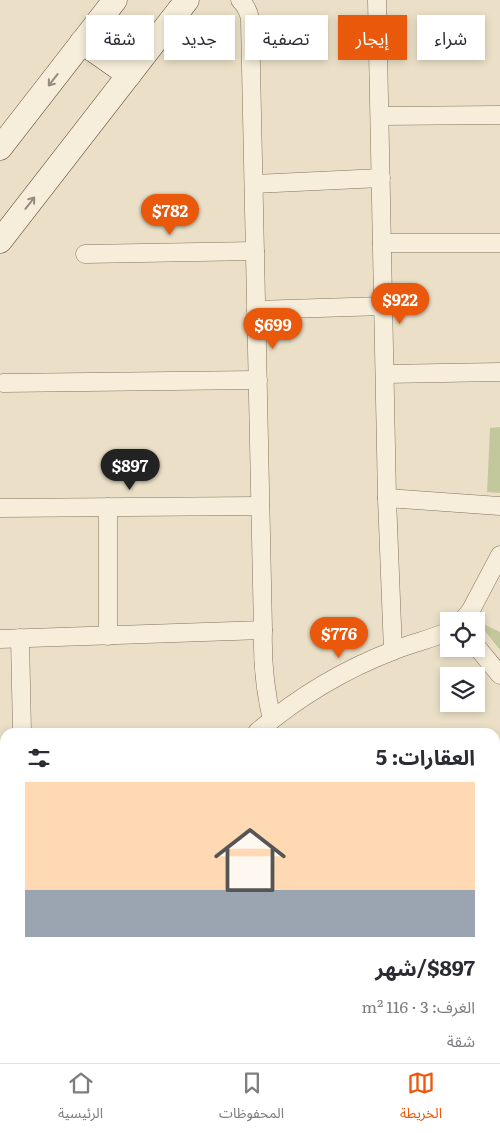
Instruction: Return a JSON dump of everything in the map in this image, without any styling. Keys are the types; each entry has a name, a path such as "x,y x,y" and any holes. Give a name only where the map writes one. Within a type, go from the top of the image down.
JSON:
{"main road":[{"path":"0,148 115,0"},
{"path":"0,241 187,0"},
{"path":"82,42 129,75"}],"street":[{"path":"240,0 245,5 250,20 263,675 272,720"},
{"path":"377,0 387,498 393,651"},
{"path":"380,116 500,115"},
{"path":"254,184 381,178"},
{"path":"382,243 500,243"},
{"path":"85,254 255,251"},
{"path":"256,310 383,306"},
{"path":"385,374 500,372"},
{"path":"3,383 258,380"},
{"path":"387,498 500,506"},
{"path":"0,508 260,506"},
{"path":"108,507 108,636"},
{"path":"470,612 500,554"},
{"path":"0,638 263,630"},
{"path":"262,728 307,695 344,674 393,651 440,634"},
{"path":"20,638 22,728"},
{"path":"485,657 500,675"}],"green space":[{"path":"500,427 500,493 487,492 490,428"},
{"path":"485,625 500,632 500,650 485,631"}]}
